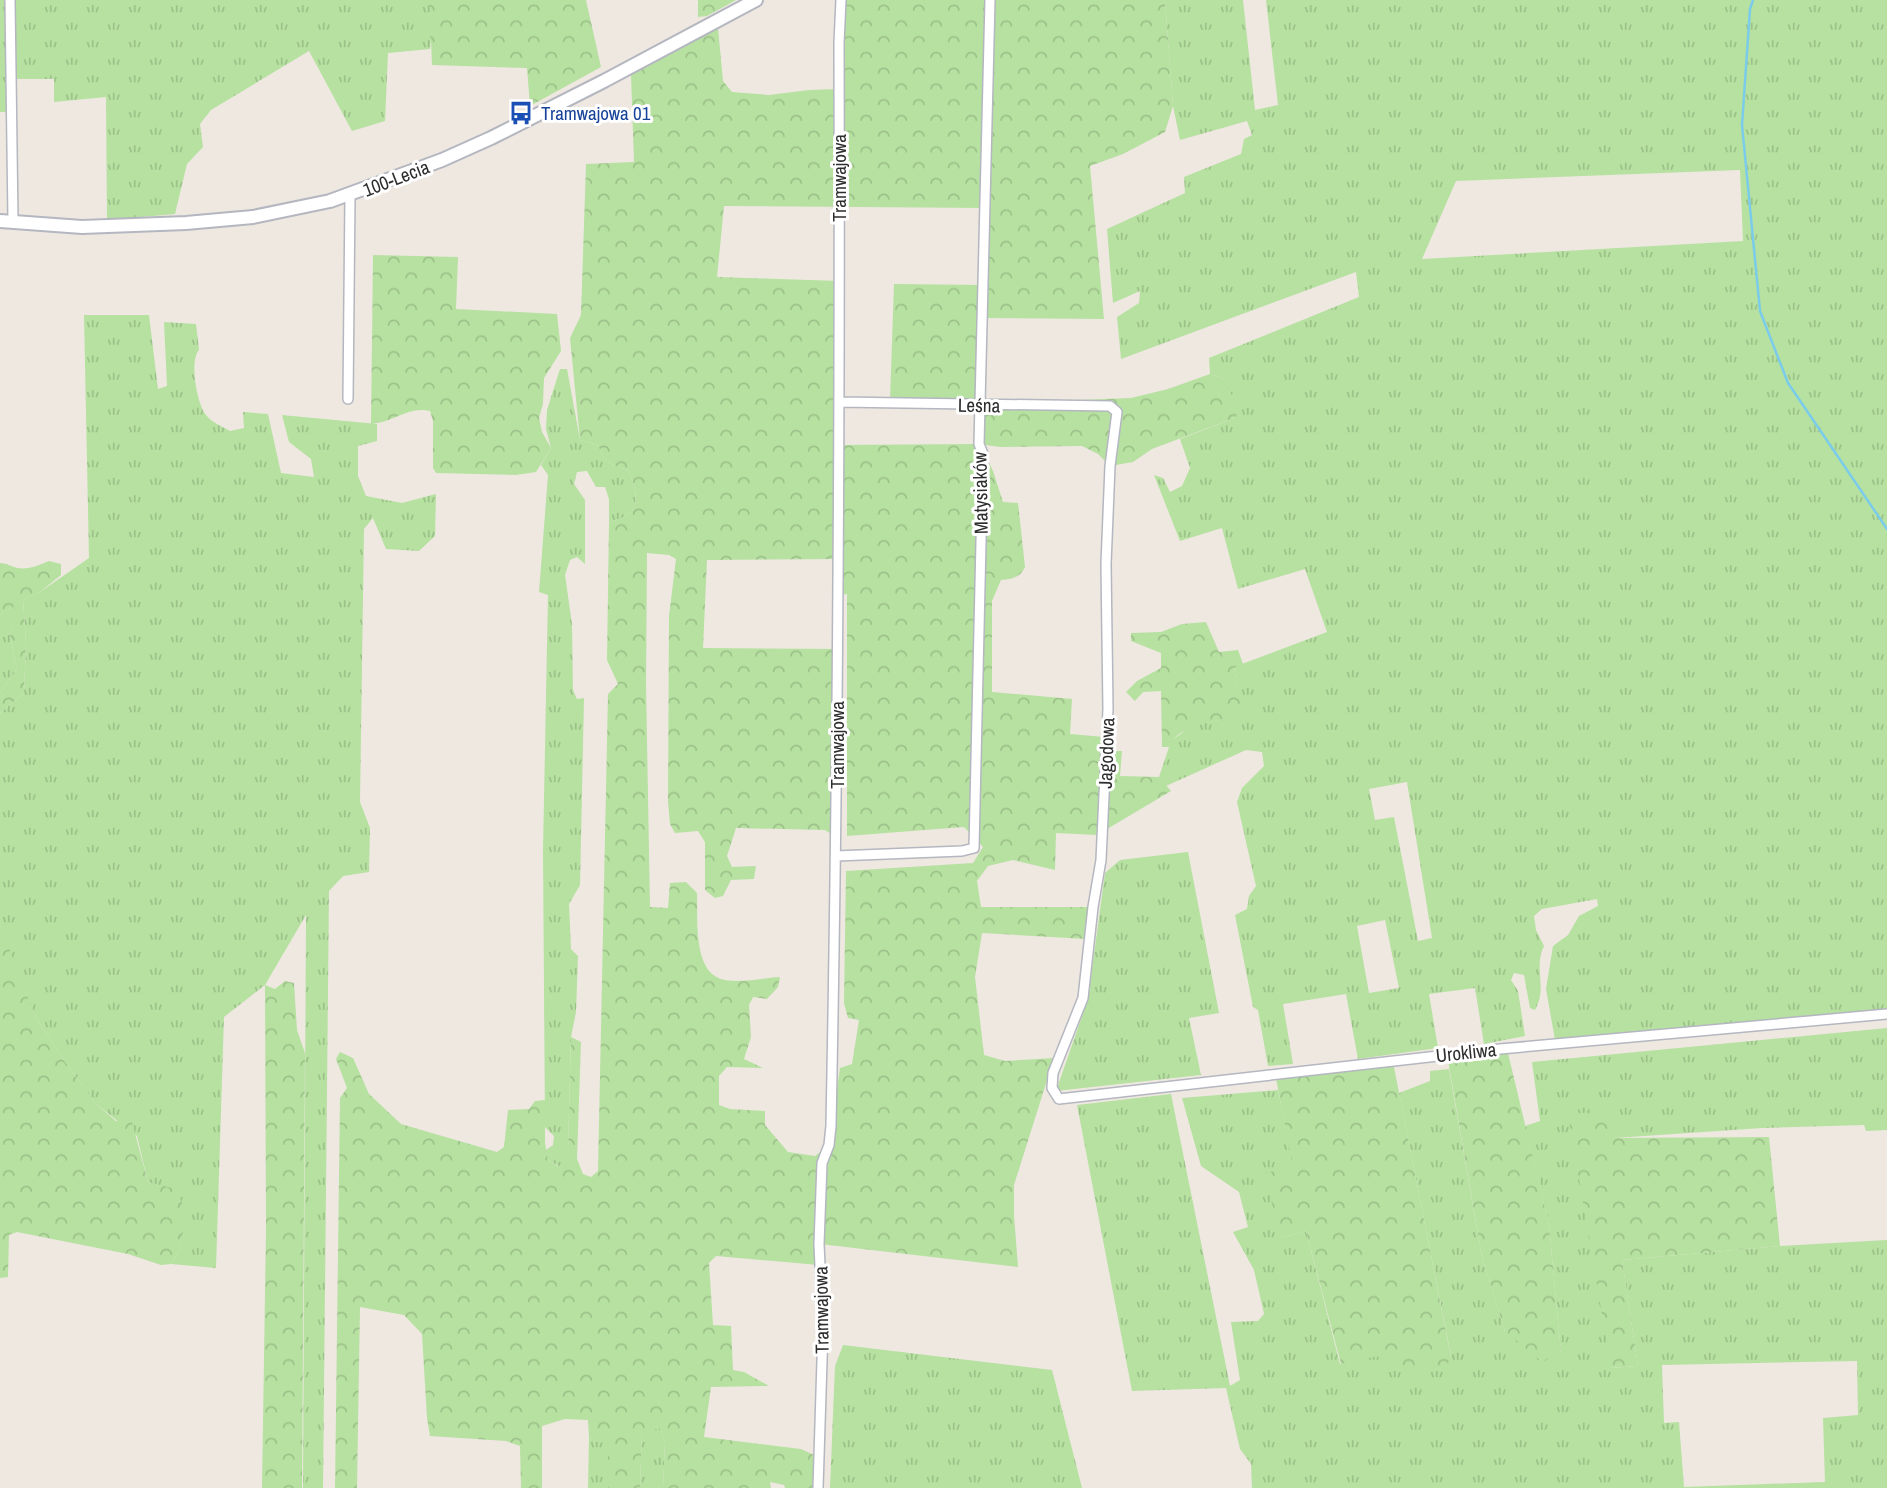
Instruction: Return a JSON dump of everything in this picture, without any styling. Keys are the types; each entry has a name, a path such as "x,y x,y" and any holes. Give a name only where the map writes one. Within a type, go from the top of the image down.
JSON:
{"street":[{"path":"6,221 10,0"},
{"name":"100-Lecia","path":"6,221 82,227 186,223 279,213 350,195 442,160 515,127 756,0"},
{"name":"Tramwajowa","path":"818,1488 823,1329 819,1244 822,1163 831,1126 836,856 841,0"},
{"name":"Matysiaków","path":"836,856 962,851 974,848 983,454 979,444 989,0"},
{"path":"348,400 350,195"},
{"name":"Leśna","path":"840,402 1110,406 1117,412"},
{"name":"Jagodowa","path":"1052,1088 1053,1073 1083,998 1101,860 1108,709 1106,564 1110,466 1117,412"},
{"name":"Urokliwa","path":"1052,1088 1059,1099 1493,1049 1887,1014"}],"green space":[{"path":"0,0 430,0 430,13 425,23 431,39 430,49 388,53 385,121 352,131 309,51 211,110 200,124 203,147 187,164 175,214 107,220 106,97 54,102 54,79 15,79 13,112 0,112"},
{"path":"430,0 586,0 601,67 530,106 527,68 432,65 431,39 424,23 430,13"},
{"path":"698,0 736,0 707,16 698,17"},
{"path":"841,0 1165,0 1173,106 1165,132 1123,154 1090,166 1104,319 982,318 981,404 1131,398 1168,389 1210,374 1222,378 1233,397 1237,417 1152,449 1133,462 1110,466 1098,454 1082,446 1000,447 980,444 993,471 1003,502 1018,503 1025,567 1021,574 1001,580 992,601 992,692 1072,699 1070,734 1104,737 1103,751 1122,751 1120,776 1159,777 1171,791 1097,835 1056,833 1055,870 1013,860 988,866 977,881 981,907 1089,907 1086,939 982,933 975,977 984,1055 1005,1061 1054,1058 1014,1185 1018,1267 820,1244 819,1265 716,1256 709,1263 713,1325 731,1326 733,1370 744,1372 769,1386 711,1387 704,1437 801,1449 814,1455 813,1488 785,1488 784,1485 770,1482 771,1488 663,1488 665,1442 660,1428 642,1431 640,1488 608,1488 608,1443 597,1442 589,1437 588,1420 565,1419 542,1426 542,1488 521,1488 520,1446 506,1441 430,1436 422,1334 404,1315 360,1307 357,1488 335,1488 340,1098 347,1088 336,1059 340,1052 353,1058 369,1094 401,1124 497,1152 504,1147 508,1110 529,1109 535,1101 545,1100 545,1143 548,1160 559,1167 568,1149 571,1037 581,1042 577,1159 583,1174 591,1177 598,1171 608,694 618,684 607,660 609,523 630,513 636,498 628,470 609,462 598,445 580,440 570,338 581,315 586,164 634,162 631,75 718,28 723,81 732,92 769,95 839,89","holes":["724,206 984,208 982,285 894,284 890,400 981,404 979,444 840,445 840,281 717,277","647,553 669,555 676,559 669,616 668,802 670,824 675,833 698,831 705,842 705,890 715,898 723,896 731,880 754,879 756,866 732,867 727,856 736,828 825,830 836,837 838,649 703,648 707,560 838,559 838,595 847,594 847,836 964,827 983,847 973,863 846,871 844,1003 848,1018 859,1020 852,1064 840,1068 829,1145 815,1156 788,1152 765,1125 765,1111 730,1109 719,1105 719,1076 727,1067 763,1068 744,1059 751,1037 749,1005 753,997 767,999 778,987 780,977 738,981 714,976 707,968 699,944 697,893 686,882 670,883 668,908 650,907 646,684"]},
{"path":"1165,0 1243,0 1255,110 1278,105 1266,0 1887,0 1887,1009 1555,1040 1546,989 1553,946 1568,935 1579,916 1598,906 1597,899 1542,909 1534,916 1536,930 1544,946 1540,962 1539,1002 1535,1010 1530,1008 1524,975 1514,973 1511,980 1518,991 1525,1036 1484,1044 1475,988 1429,994 1438,1048 1358,1059 1346,994 1283,1004 1293,1064 1268,1066 1258,1010 1253,1007 1235,915 1247,909 1249,896 1256,886 1237,802 1242,788 1264,766 1262,752 1246,750 1166,786 1159,777 1171,741 1191,726 1242,715 1234,667 1327,632 1305,569 1238,589 1222,528 1180,541 1154,475 1163,478 1170,492 1182,486 1190,468 1180,439 1237,417 1222,378 1210,374 1209,358 1359,297 1356,272 1121,359 1117,317 1139,303 1140,291 1113,303 1107,229 1185,193 1184,177 1241,154 1244,139 1252,135 1247,121 1180,140 1173,106","holes":["1740,170 1743,241 1422,259 1456,181","1407,782 1432,938 1418,941 1394,817 1375,820 1369,789","1385,920 1399,988 1369,993 1357,926"]},
{"path":"373,255 458,257 456,309 557,314 561,351 544,378 543,404 539,418 542,432 551,448 536,472 516,475 436,473 433,468 433,421 430,411 414,411 371,424"},
{"path":"84,315 149,315 158,389 167,386 164,322 196,324 199,350 194,372 203,410 211,420 230,431 244,428 243,412 268,414 281,473 314,477 311,459 289,442 282,415 377,424 377,441 358,446 358,476 366,496 402,503 436,494 435,536 419,551 386,549 373,518 364,529 360,802 370,828 369,872 343,876 329,891 323,1488 303,1488 306,915 265,985 224,1017 216,1268 171,1264 180,1250 183,1205 160,1186 148,1182 137,1136 96,1104 65,1062 35,1016 0,925 0,713 24,693 26,644 23,600 40,592 89,558"},
{"path":"560,369 567,369 580,440 598,445 609,462 628,470 636,498 630,513 609,523 609,499 605,487 596,487 587,471 577,472 574,484 585,500 585,564 577,557 570,560 565,575 572,624 573,690 577,699 584,698 580,885 569,904 571,949 578,956 576,1012 571,1037 568,1149 560,1167 548,1160 546,1150 553,1145 554,1136 545,1127 543,850 548,595 539,592 548,475 541,465 551,448 546,429 547,410"},
{"path":"49,561 61,564 61,575 40,592 23,600 26,644 24,693 0,713 0,693 17,669 10,635 15,605 0,617 0,563 26,568"},
{"path":"16,604 10,635 17,669 0,693 0,617"},
{"path":"1206,622 1219,652 1238,650 1243,664 1234,668 1243,715 1190,728 1174,739 1169,747 1162,747 1161,691 1143,692 1135,701 1126,692 1137,681 1161,668 1161,653 1131,641 1131,633 1161,632 1182,624"},
{"path":"1188,852 1219,1013 1189,1018 1201,1075 1056,1091 1088,999 1105,873 1120,860"},
{"path":"0,925 35,1016 65,1062 96,1104 116,1121 132,1122 148,1182 176,1189 183,1205 183,1221 180,1250 171,1264 161,1265 128,1254 17,1232 9,1235 8,1277 0,1278"},
{"path":"285,981 294,983 297,1030 305,1053 302,1488 262,1488 266,1229 265,985 275,989"},
{"path":"1887,1028 1887,1130 1866,1131 1864,1125 1762,1128 1615,1138 1612,1368 1638,1366 1622,1260 1887,1240 1887,1488 1252,1488 1251,1464 1240,1449 1226,1388 1132,1391 1077,1105 1171,1094 1230,1386 1240,1380 1231,1322 1258,1321 1264,1314 1254,1270 1233,1232 1248,1227 1239,1192 1201,1166 1182,1098 1278,1090 1294,1167 1280,1238 1306,1231 1340,1364 1378,1355 1451,1356 1399,1093 1430,1081 1430,1071 1449,1069 1482,1257 1505,1331 1561,1353 1549,1225 1525,1126 1540,1121 1532,1062","holes":["1857,1361 1858,1415 1823,1418 1825,1482 1684,1487 1679,1422 1664,1423 1662,1365"]},
{"path":"1507,1049 1549,1225 1561,1353 1542,1362 1505,1331 1482,1257 1447,1055"},
{"path":"1393,1062 1451,1357 1444,1371 1384,1371 1378,1356 1341,1364 1306,1231 1280,1238 1265,1173 1293,1167 1275,1073"},
{"path":"1608,1111 1615,1138 1769,1137 1780,1246 1622,1260 1638,1366 1611,1368 1568,1114"},
{"path":"843,1345 1052,1370 1082,1488 830,1488 835,1366"},
{"path":"660,1428 665,1442 663,1488 640,1488 642,1430"},
{"path":"589,1437 597,1442 608,1442 608,1488 588,1488"}],"waterway":[{"path":"1753,0 1750,9 1742,125 1760,311 1788,383 1887,529"}],"place":[{"name":"Tramwajowa 01","path":"521,113"}]}
